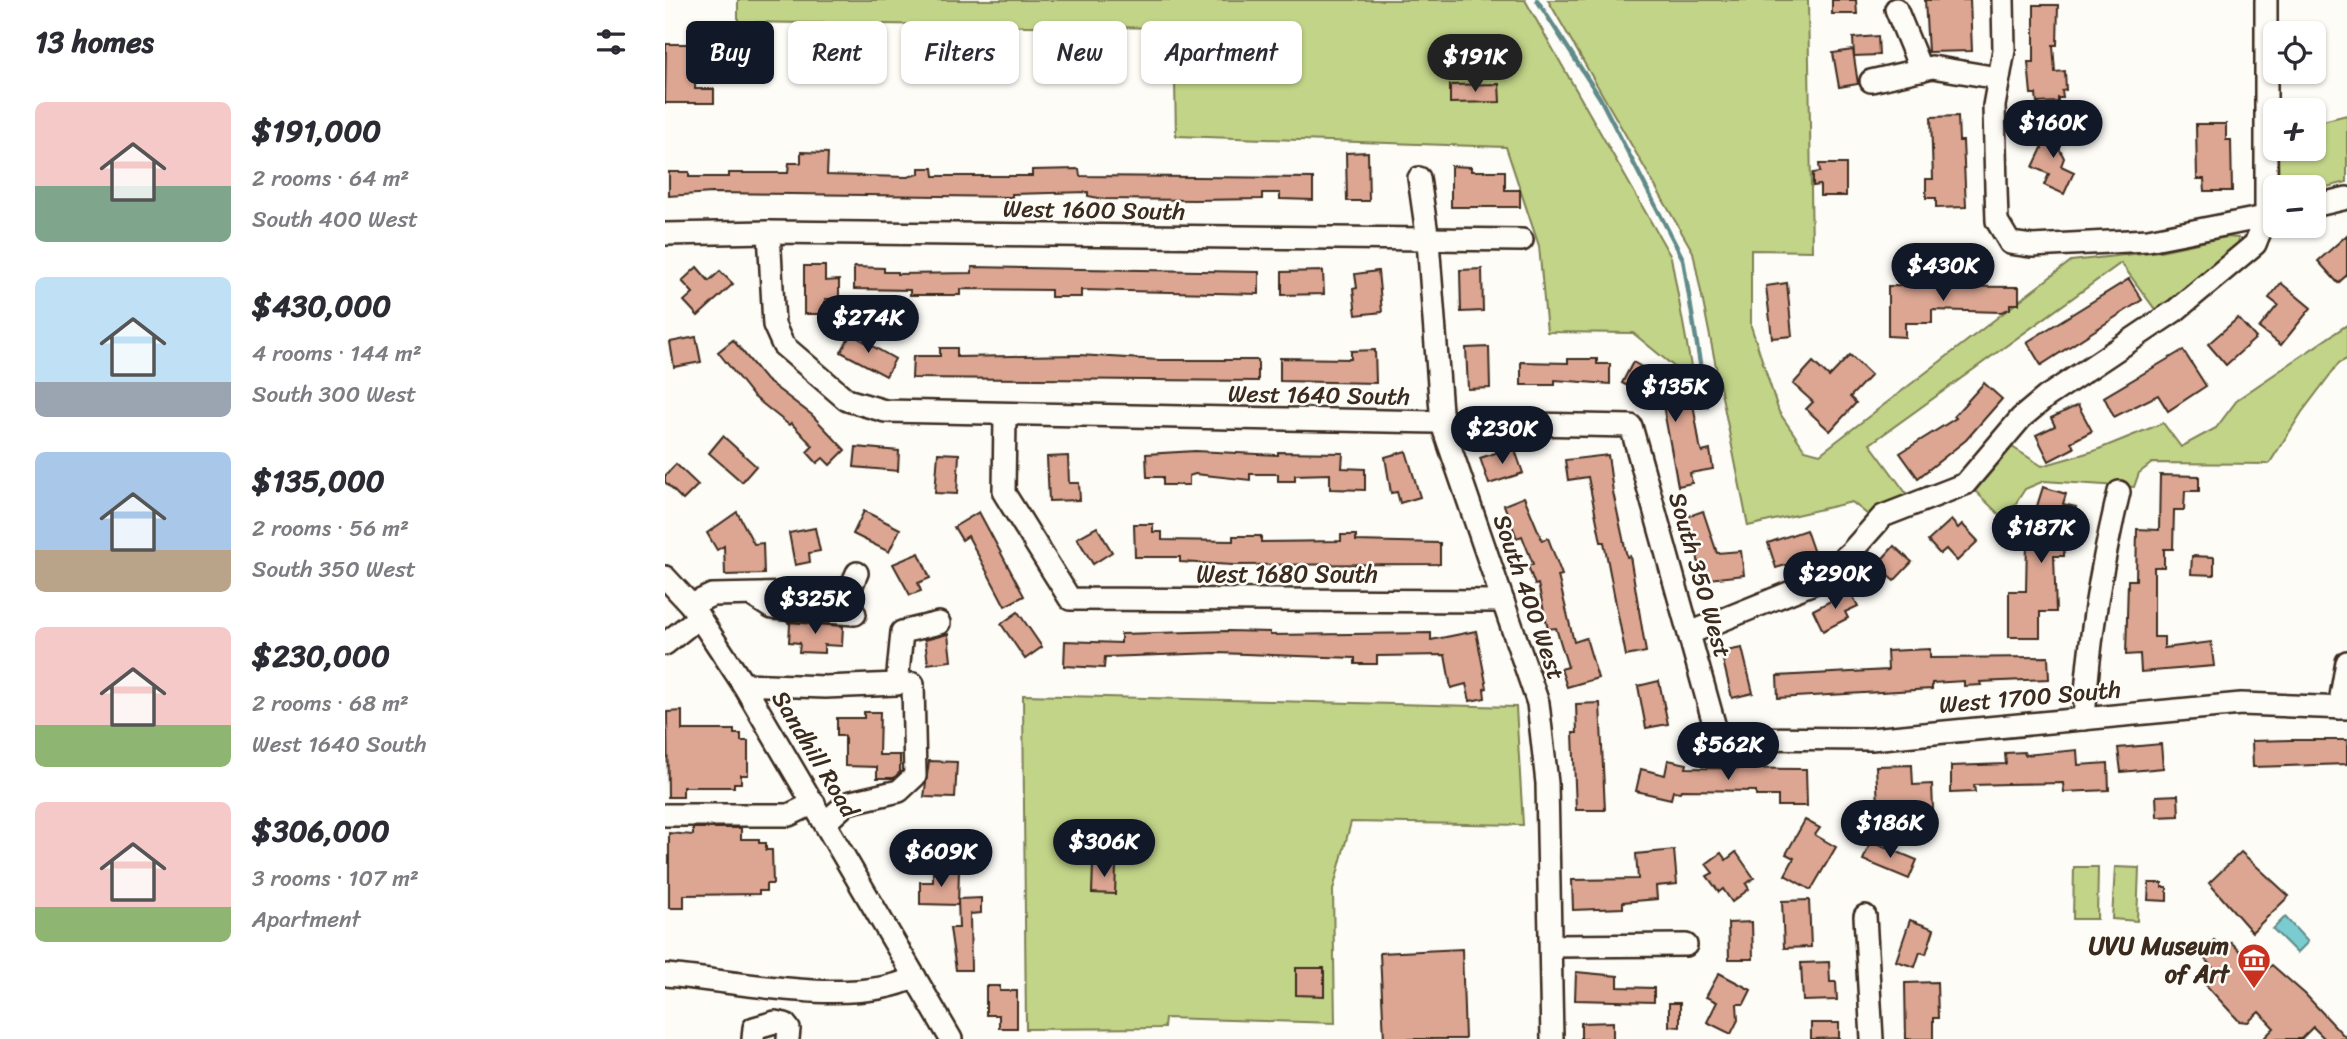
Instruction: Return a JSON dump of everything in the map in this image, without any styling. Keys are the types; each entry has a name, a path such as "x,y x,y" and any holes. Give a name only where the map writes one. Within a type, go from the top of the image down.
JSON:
{"street":[{"path":"2003,0 2004,50 1994,106 1997,221 2010,243 2032,246 2148,240 2263,218"},
{"path":"2266,0 2270,175"},
{"path":"1896,9 1921,70"},
{"path":"1871,81 1932,67 1998,78"},
{"name":"South 400 West","path":"1419,178 1428,241 1441,424 1538,703 1547,783 1552,1039"},
{"path":"2326,203 2347,198"},
{"path":"1689,633 1816,582 1851,552 1883,516 1965,484 2021,418 2046,397 2176,310 2256,244 2263,231"},
{"name":"West 1600 South","path":"665,234 769,232 1522,240"},
{"name":"West 1640 South","path":"769,232 774,325 783,345 847,400 885,411 1005,416 1631,426"},
{"name":"West 1680 South","path":"1005,416 1005,493 1070,599 1503,601"},
{"name":"South 350 West","path":"1631,426 1718,738"},
{"path":"2084,719 2089,641 2098,579 2119,492"},
{"path":"665,643 712,596 849,592 857,573"},
{"name":"Sandhill Road","path":"665,577 695,611 743,684 950,1039"},
{"path":"752,595 772,608 855,614"},
{"path":"825,822 847,803 898,791 915,776 914,684 902,632 939,623"},
{"path":"2343,708 2347,662"},
{"path":"743,684 825,687 914,684"},
{"name":"West 1700 South","path":"1718,738 1871,739 2241,704 2343,708"},
{"path":"665,815 789,815 814,803"},
{"path":"1865,916 1872,1039"},
{"path":"1551,946 1686,944"},
{"path":"667,975 787,989 886,988 915,977"},
{"path":"753,1039 754,1028 775,1022 785,1024 789,1029 788,1039"}],"green space":[{"path":"738,0 1525,0 1671,257 1694,383 1633,333 1547,332 1539,246 1506,147 1176,136 1175,84 1302,84 1302,21 1141,21 1141,28 1127,27 1127,21 1033,21 1033,26 1019,26 1019,21 901,21 901,24 887,24 887,21 738,21"},
{"path":"1548,0 1808,0 1812,251 1751,250 1751,326 1779,412 1805,450 1820,454 2071,261 2160,251 2226,237 2238,238 2241,251 2157,312 2121,263 1870,444 1909,497 1867,514 1852,502 1748,526 1693,252"},
{"path":"2347,115 2347,182 2326,187 2326,175 2279,175 2278,161 2326,161 2326,120"},
{"path":"2347,325 2347,359 2339,363 2302,412 2269,464 2152,463 2139,473 2134,487 2044,481 2025,489 2005,520 1975,491 2012,447 2042,466 2094,451 2163,423 2181,447 2216,428 2238,399"},
{"path":"1023,695 1516,707 1523,825 1351,822 1333,890 1335,1023 1165,1018 1164,1028 1026,1029"},
{"path":"2074,867 2098,867 2097,919 2073,919"},
{"path":"2115,867 2139,868 2137,921 2112,919"}],"water":[{"path":"2285,917 2308,942 2297,953 2273,929"}],"building":[{"path":"1832,0 1856,0 1857,14 1832,14"},
{"path":"1925,0 1970,0 1972,51 1928,52"},
{"path":"2034,5 2058,5 2057,45 2053,45 2055,72 2065,71 2066,90 2062,91 2063,98 2058,98 2058,102 2037,103 2036,94 2031,94 2028,62 2034,62"},
{"path":"1878,36 1879,55 1854,56 1853,38"},
{"path":"666,44 686,44 686,84 695,84 695,89 714,89 714,103 665,103"},
{"path":"1853,50 1858,84 1839,87 1833,53"},
{"path":"1499,84 1500,102 1450,103 1450,85"},
{"path":"1958,116 1959,141 1963,141 1966,207 1936,208 1936,198 1926,198 1926,179 1933,179 1931,117"},
{"path":"2196,124 2226,124 2226,140 2231,140 2232,191 2205,191 2204,179 2197,179"},
{"path":"2059,126 2060,150 2064,158 2061,166 2074,172 2064,194 2044,185 2049,174 2033,167 2042,148 2041,127"},
{"path":"801,152 828,153 827,175 907,177 919,174 919,168 933,168 934,176 1032,176 1032,170 1079,169 1080,176 1313,178 1313,200 1280,199 1280,193 1262,193 1262,199 1194,200 1104,199 1088,196 1088,192 1012,194 1012,197 712,193 669,196 669,172 689,172 689,177 729,177 729,173 788,173 789,163 801,163"},
{"path":"1368,152 1369,201 1347,201 1346,153"},
{"path":"1819,164 1846,164 1846,196 1820,196 1820,185 1813,186 1813,173 1820,172"},
{"path":"1451,166 1471,167 1471,171 1505,171 1505,190 1520,190 1520,207 1451,207"},
{"path":"2347,235 2347,275 2338,283 2318,261"},
{"path":"804,266 825,266 825,281 839,280 839,299 825,299 825,314 804,314"},
{"path":"697,267 709,281 720,271 733,284 698,316 684,301 693,293 682,281"},
{"path":"854,267 884,268 884,272 897,274 972,273 972,267 1259,272 1259,294 1081,290 1081,297 1051,297 1051,290 960,289 960,295 910,295 910,290 854,289"},
{"path":"1482,269 1483,311 1461,312 1460,270"},
{"path":"1323,271 1324,294 1282,295 1282,272"},
{"path":"1378,271 1382,312 1356,315 1353,289 1357,288 1355,274"},
{"path":"2129,279 2142,300 2041,365 2027,342"},
{"path":"1787,283 1792,336 1772,338 1766,286"},
{"path":"2281,283 2311,308 2281,345 2259,328 2278,305 2269,298"},
{"path":"1888,286 2019,287 2019,304 2010,304 2010,309 2001,312 1932,310 1932,323 1905,323 1905,337 1888,336"},
{"path":"2238,318 2256,338 2226,365 2208,344"},
{"path":"851,334 895,359 886,376 841,352"},
{"path":"696,337 701,362 674,367 670,342"},
{"path":"733,340 766,380 812,415 845,450 830,465 823,458 817,463 807,452 813,446 791,423 789,425 753,396 718,352"},
{"path":"1489,347 1490,388 1468,389 1466,348"},
{"path":"940,348 957,348 957,357 1079,355 1159,360 1258,360 1258,381 912,378 913,356 940,356"},
{"path":"1375,350 1376,383 1280,381 1280,358 1351,359 1351,351"},
{"path":"2183,350 2206,386 2168,411 2158,395 2114,417 2104,397"},
{"path":"1850,355 1871,375 1850,397 1856,403 1830,431 1806,409 1813,402 1793,384 1813,362 1829,377"},
{"path":"1568,359 1597,359 1597,364 1610,364 1610,384 1555,380 1555,385 1521,385 1521,362 1568,363"},
{"path":"1633,362 1661,378 1651,398 1691,391 1700,446 1702,452 1710,450 1713,469 1690,473 1692,483 1678,486 1663,405 1622,383"},
{"path":"1984,383 2002,399 1966,440 1918,478 1900,453 1956,418 1954,416"},
{"path":"2078,405 2092,431 2071,442 2074,448 2049,461 2036,435 2055,426 2051,418"},
{"path":"723,436 756,466 742,482 709,453"},
{"path":"856,447 899,451 898,471 854,467"},
{"path":"1514,447 1523,473 1489,484 1480,458"},
{"path":"1195,451 1278,455 1278,452 1343,453 1342,468 1365,469 1365,490 1330,489 1330,474 1295,475 1295,481 1278,481 1278,474 1250,474 1250,480 1195,474 1189,476 1189,485 1163,485 1163,477 1147,477 1146,454"},
{"path":"1406,451 1420,497 1400,503 1397,492 1391,493 1385,457"},
{"path":"938,453 959,454 957,494 935,493"},
{"path":"1608,455 1627,557 1630,556 1646,652 1626,656 1604,542 1601,542 1588,477 1568,480 1565,460"},
{"path":"1068,456 1069,483 1079,483 1080,500 1049,501 1047,457"},
{"path":"676,464 698,485 683,500 665,482 665,476"},
{"path":"2160,475 2199,476 2199,491 2185,491 2184,510 2174,510 2173,549 2164,549 2164,567 2154,567 2154,637 2164,637 2164,648 2211,642 2214,666 2141,672 2140,654 2126,655 2128,580 2136,580 2137,529 2159,530"},
{"path":"2043,487 2066,494 2063,504 2076,507 2070,529 2065,528 2064,556 2054,556 2056,612 2040,612 2040,637 2009,637 2009,591 2026,591 2027,538"},
{"path":"1524,497 1542,540 1548,538 1562,575 1558,576 1574,642 1586,638 1598,678 1567,687 1561,669 1568,667 1556,628 1548,629 1538,584 1535,585 1528,566 1533,564 1522,536 1517,538 1504,505"},
{"path":"864,511 900,529 889,552 853,534"},
{"path":"1703,511 1717,553 1741,551 1744,575 1700,580 1697,550 1686,517"},
{"path":"737,512 754,544 763,543 764,574 725,575 724,546 717,550 707,533"},
{"path":"979,512 1024,596 1005,606 968,536 962,540 954,527"},
{"path":"1951,520 1958,528 1962,524 1978,541 1957,561 1946,549 1940,554 1928,541"},
{"path":"1134,524 1153,524 1153,532 1162,532 1162,540 1233,541 1233,536 1261,536 1261,542 1341,541 1341,535 1356,535 1356,541 1440,543 1440,564 1233,565 1180,562 1180,557 1135,557"},
{"path":"1097,527 1112,552 1093,564 1077,538"},
{"path":"815,528 820,551 809,553 810,562 795,565 789,533"},
{"path":"1806,530 1815,556 1776,568 1768,543"},
{"path":"1894,546 1912,562 1894,581 1876,566"},
{"path":"919,553 930,578 918,583 921,591 910,595 893,564"},
{"path":"2192,556 2214,557 2214,575 2191,574"},
{"path":"1850,591 1858,606 1845,612 1848,618 1823,631 1813,610"},
{"path":"1018,612 1042,647 1025,659 1001,624"},
{"path":"787,622 843,626 842,646 824,645 824,653 799,652 800,643 789,642 790,624"},
{"path":"1476,631 1487,688 1484,689 1485,698 1470,701 1466,684 1451,688 1445,655 1377,656 1377,664 1355,664 1355,658 1217,653 1105,657 1104,668 1064,666 1065,641 1121,643 1121,634 1270,632 1270,635 1431,633 1431,640"},
{"path":"948,634 951,661 928,664 925,640"},
{"path":"1742,648 1753,693 1732,698 1721,652"},
{"path":"1930,649 1930,658 2048,657 2049,679 1980,682 1981,685 1964,686 1964,681 1932,683 1932,689 1778,698 1777,676 1888,670 1887,651"},
{"path":"1659,681 1668,724 1646,728 1638,686"},
{"path":"1600,703 1605,810 1576,810 1573,733 1577,733 1576,704"},
{"path":"682,711 682,730 734,730 734,734 741,734 741,741 748,741 748,775 741,775 741,783 734,783 734,787 683,787 683,797 668,797 667,712"},
{"path":"864,712 880,712 879,755 900,755 900,772 894,778 877,778 877,767 845,766 845,736 837,736 837,718 864,718"},
{"path":"2347,740 2347,764 2253,767 2252,741"},
{"path":"2161,744 2163,768 2121,772 2118,748"},
{"path":"2077,750 2078,765 2108,763 2109,790 2064,792 2063,783 2007,784 1974,785 1975,792 1951,793 1951,766 2006,764 2005,753 2024,752 2025,755"},
{"path":"1668,760 1687,764 1686,768 1806,769 1807,806 1778,806 1778,796 1756,796 1756,791 1681,790 1673,791 1671,799 1636,791 1641,769 1665,775"},
{"path":"929,761 957,762 955,798 924,797"},
{"path":"1912,765 1913,785 1932,784 1933,809 1912,810 1911,804 1878,805 1876,766"},
{"path":"2178,795 2179,816 2157,817 2156,796"},
{"path":"1805,820 1820,828 1815,835 1836,847 1811,890 1785,875 1794,858 1786,854"},
{"path":"693,828 741,828 741,839 759,839 759,843 766,843 766,850 772,850 773,884 766,884 766,891 759,891 759,894 684,895 684,908 669,908 669,833 693,835"},
{"path":"1871,841 1917,860 1909,879 1863,860"},
{"path":"1674,850 1677,884 1656,886 1657,899 1623,902 1623,908 1573,910 1572,880 1638,879 1636,854"},
{"path":"1736,852 1754,878 1746,884 1749,889 1732,902 1723,889 1719,892 1707,876 1713,873 1706,864 1721,853 1726,860"},
{"path":"2241,852 2289,896 2252,932 2209,883"},
{"path":"1093,865 1116,866 1115,894 1092,893"},
{"path":"933,870 959,870 958,905 920,904 920,882 933,882"},
{"path":"2149,883 2162,883 2162,887 2167,887 2167,901 2148,900"},
{"path":"981,898 981,913 970,914 971,970 956,970 950,928 959,928 958,899"},
{"path":"1809,900 1811,947 1784,948 1782,901"},
{"path":"1910,920 1934,929 1926,954 1920,952 1915,967 1896,961"},
{"path":"1752,922 1753,959 1729,959 1728,923"},
{"name":"UVU Museum of Art","path":"2214,940 2223,950 2231,942 2262,974 2272,965 2305,994 2347,1039 2325,1039 2313,1027 2301,1039 2263,1039 2274,1028 2259,1012 2248,1022 2239,1021 2205,984 2217,972 2200,954"},
{"path":"1462,949 1465,1039 1384,1039 1380,953"},
{"path":"1829,962 1830,982 1836,982 1837,1000 1803,1001 1801,963"},
{"path":"1296,968 1324,968 1324,996 1296,995"},
{"path":"1576,972 1618,976 1618,987 1654,988 1654,1002 1575,1000"},
{"path":"1719,973 1751,990 1744,1004 1737,1004 1738,1020 1731,1034 1707,1022 1717,1002 1706,997"},
{"path":"1937,982 1938,1018 1933,1018 1933,1039 1906,1039 1905,983"},
{"path":"986,986 1000,986 1000,991 1017,991 1017,1028 999,1028 999,1015 986,1015"},
{"path":"1669,1003 1680,1003 1680,1027 1669,1026"},
{"path":"1613,1022 1613,1039 1581,1039 1581,1023"},
{"path":"1811,1023 1839,1023 1839,1038 1811,1039"}],"waterway":[{"path":"1537,0 1600,98 1683,259 1707,406"}],"place":[{"name":"UVU Museum of Art","path":"2254,990"}]}
